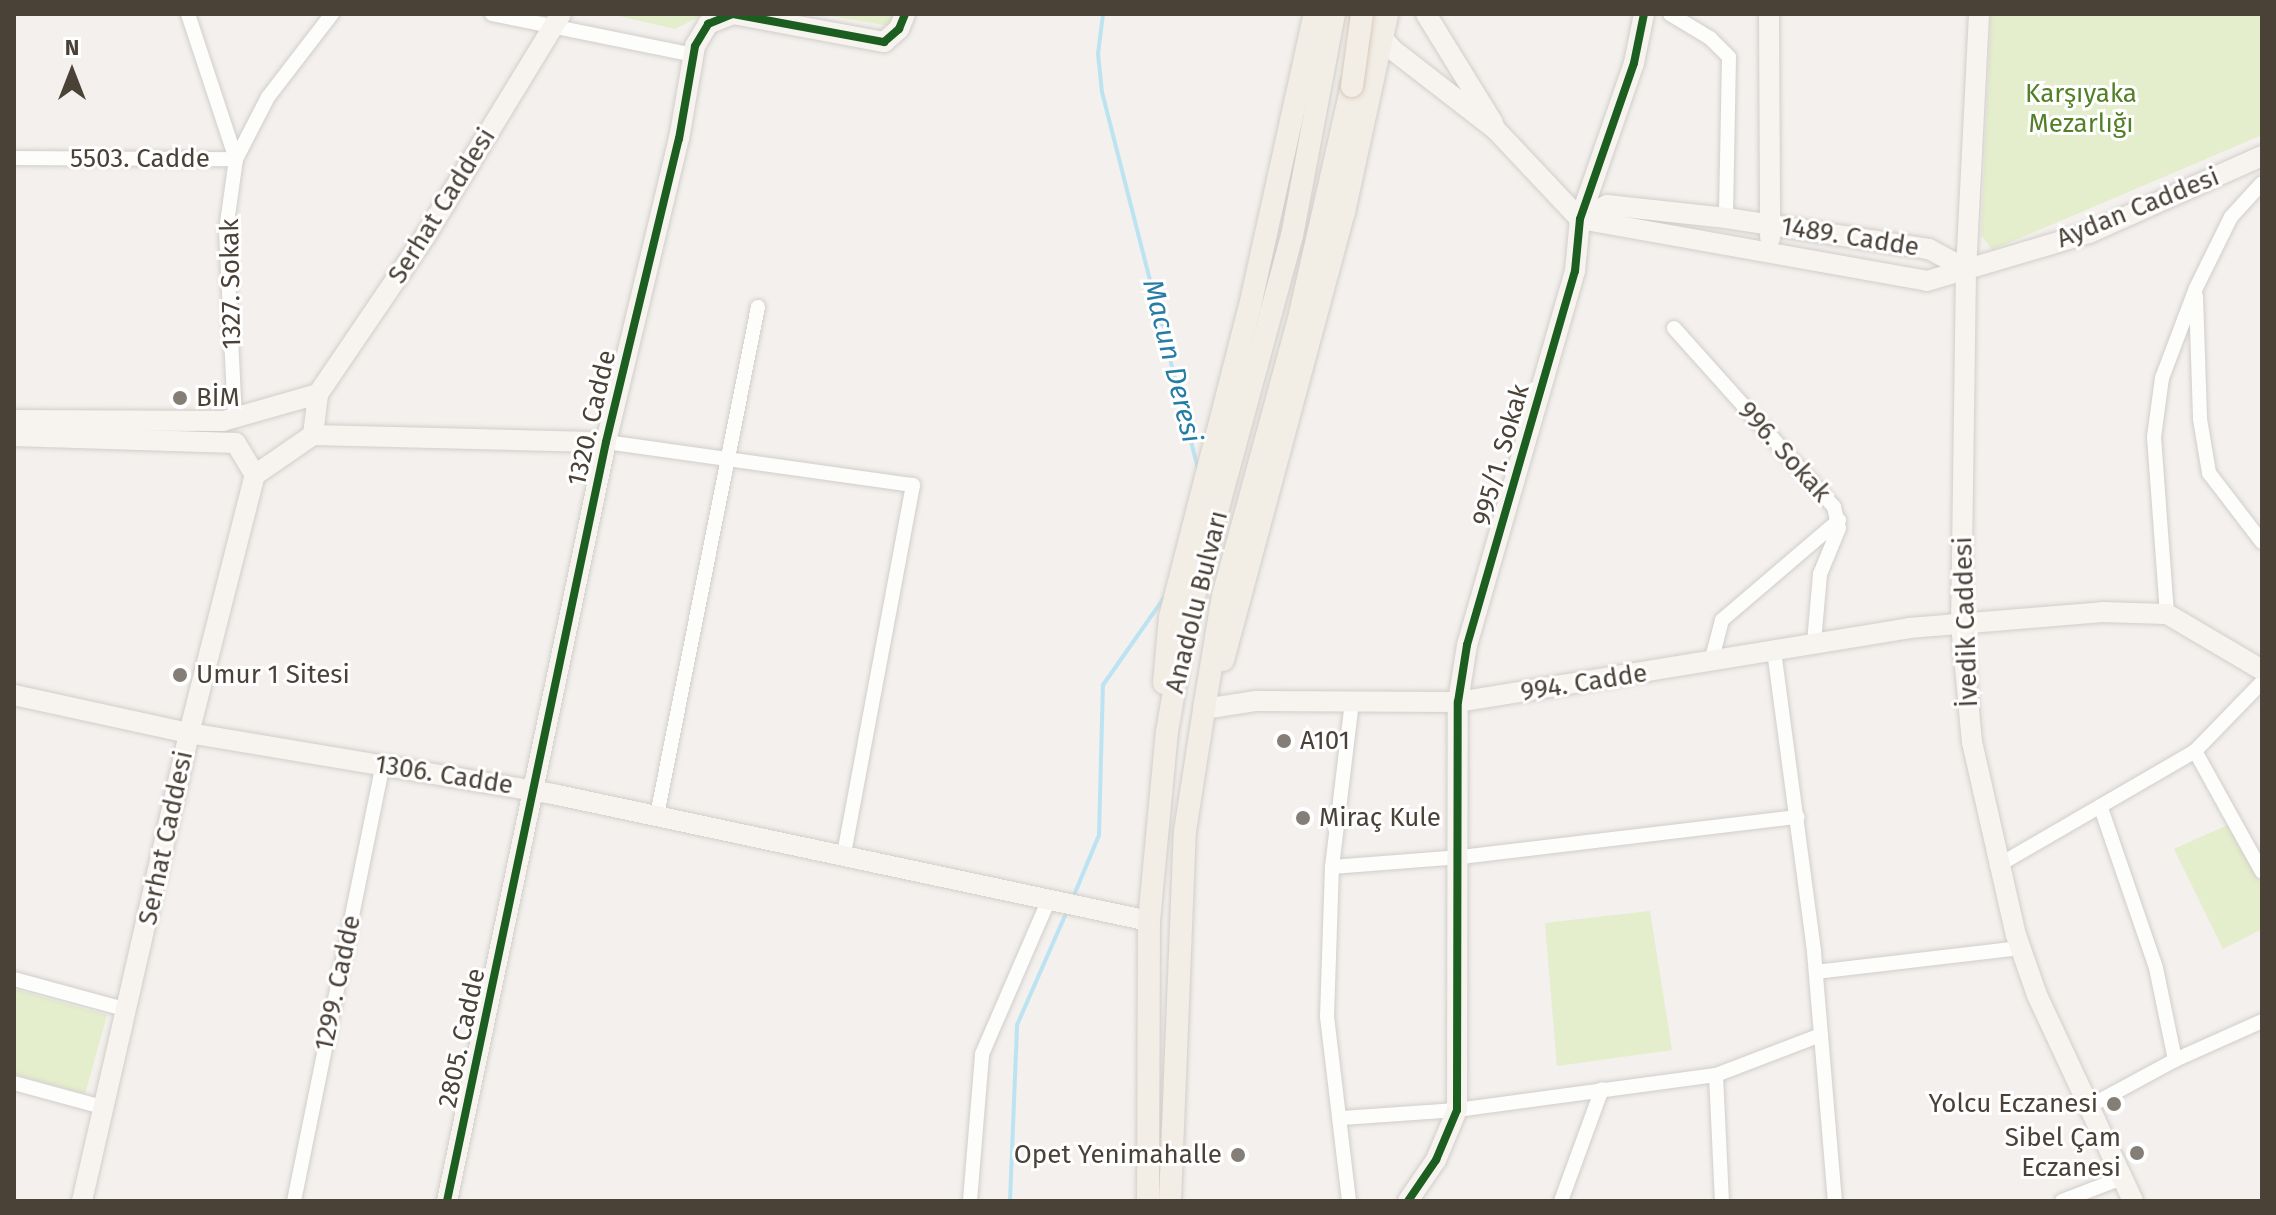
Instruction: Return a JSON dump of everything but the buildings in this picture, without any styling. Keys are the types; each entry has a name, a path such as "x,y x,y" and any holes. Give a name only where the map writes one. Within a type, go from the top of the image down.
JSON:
{"main road":[{"path":"1167,732 1163,669 1170,617 1246,320 1315,14"},
{"name":"Anadolu Bulvarı","path":"1148,1201 1149,921 1167,732 1184,633 1292,236 1334,14"},
{"name":"Anadolu Bulvarı","path":"1170,1201 1185,831 1204,709 1223,596 1300,314 1352,86 1361,14"},
{"path":"1204,709 1228,647 1275,478 1344,212 1385,25"}],"street":[{"name":"1327. Sokak","path":"188,14 236,159 226,230 229,419"},
{"name":"5503. Cadde","path":"14,158 236,159 268,97 332,14"},
{"path":"492,14 557,20 694,55 708,24 733,14 884,42 899,29 905,14"},
{"path":"1361,14 1385,25 1496,130 1580,219"},
{"path":"1426,14 1496,130"},
{"name":"995/1. Sokak","path":"1457,1110 1461,857 1458,702 1467,645 1575,271 1580,219 1634,63 1644,14"},
{"path":"1670,14 1710,38 1729,57 1726,218"},
{"path":"1769,14 1769,250"},
{"name":"İvedik Caddesi","path":"1983,19 1966,269 1961,624 1972,742 1997,866 2020,948 2133,1201"},
{"name":"Serhat Caddesi","path":"313,435 318,394 426,235 557,20"},
{"name":"1320. Cadde","path":"536,791 606,442 679,139 694,55"},
{"name":"Aydan Caddesi","path":"1966,269 2089,233 2262,156"},
{"path":"2262,183 2231,217 2196,288 2162,378 2154,437 2167,614 2262,670"},
{"name":"1489. Cadde","path":"1580,219 1607,205 1726,218 1929,249 1966,269"},
{"name":"1489. Cadde","path":"1580,219 1769,250 1927,281 1966,269"},
{"path":"2196,288 2199,406 2209,473 2262,542"},
{"path":"657,815 758,307"},
{"name":"996. Sokak","path":"1674,328 1834,507 1839,520 1820,574 1814,642"},
{"path":"14,420 229,419 318,394"},
{"path":"236,443 263,407"},
{"path":"236,443 255,475 313,435 606,442 913,485 844,853"},
{"path":"14,436 236,443"},
{"name":"Serhat Caddesi","path":"82,1201 106,1108 189,733 255,475"},
{"path":"1711,662 1722,620 1839,520"},
{"name":"994. Cadde","path":"1204,709 1256,701 1458,702 1711,662 1814,642 2072,613 2167,614"},
{"path":"1774,651 1816,972 1835,1201"},
{"path":"1997,866 2195,751 2262,682"},
{"name":"1306. Cadde","path":"14,695 189,733 536,791 657,815 1149,921"},
{"path":"1349,1201 1342,1118 1327,1017 1332,867 1352,702"},
{"path":"2195,751 2262,872"},
{"name":"1299. Cadde","path":"294,1201 383,765"},
{"name":"2805. Cadde","path":"447,1201 536,791"},
{"path":"2101,808 2156,968 2175,1060"},
{"path":"1332,867 1461,857 1798,817"},
{"path":"970,1201 982,1054 1063,902"},
{"path":"1816,972 2020,948"},
{"path":"14,979 128,1010"},
{"path":"2090,1106 2175,1060 2262,1021"},
{"path":"1342,1118 1457,1110 1716,1075 1821,1035"},
{"path":"1716,1075 1722,1201"},
{"path":"14,1083 106,1108"},
{"path":"1561,1201 1602,1089"},
{"path":"1408,1201 1436,1160 1457,1110"},
{"path":"2062,1201 2122,1178"}],"green space":[{"path":"611,14 705,14 675,29"},
{"path":"820,14 894,14 890,26"},
{"name":"Karşıyaka Mezarlığı","path":"1991,14 2262,14 2262,135 1992,250 1981,235"},
{"path":"2230,824 2262,887 2262,929 2223,949 2174,849"},
{"path":"1650,911 1672,1050 1557,1066 1545,923"},
{"path":"14,989 107,1015 85,1094 14,1074"}],"waterway":[{"name":"Macun Deresi","path":"1103,14 1098,54 1102,92 1198,470"},
{"name":"Macun Deresi","path":"1072,900 1099,835 1103,685 1164,598"},
{"name":"Macun Deresi","path":"1010,1201 1017,1025 1067,911"}],"cycle path":[{"path":"447,1201 606,442 679,139 695,46 708,24 733,14 884,42 899,29 905,14"},
{"path":"1408,1201 1436,1160 1457,1110 1458,702 1467,645 1575,271 1580,219 1634,63 1644,14"}],"place":[{"name":"BİM","path":"180,398"},
{"name":"Umur 1 Sitesi","path":"180,675"},
{"name":"A101","path":"1284,741"},
{"name":"Miraç Kule","path":"1303,818"},
{"name":"Yolcu Eczanesi","path":"2114,1104"},
{"name":"Sibel Çam Eczanesi","path":"2137,1153"},
{"name":"Opet Yenimahalle","path":"1238,1155"}]}
